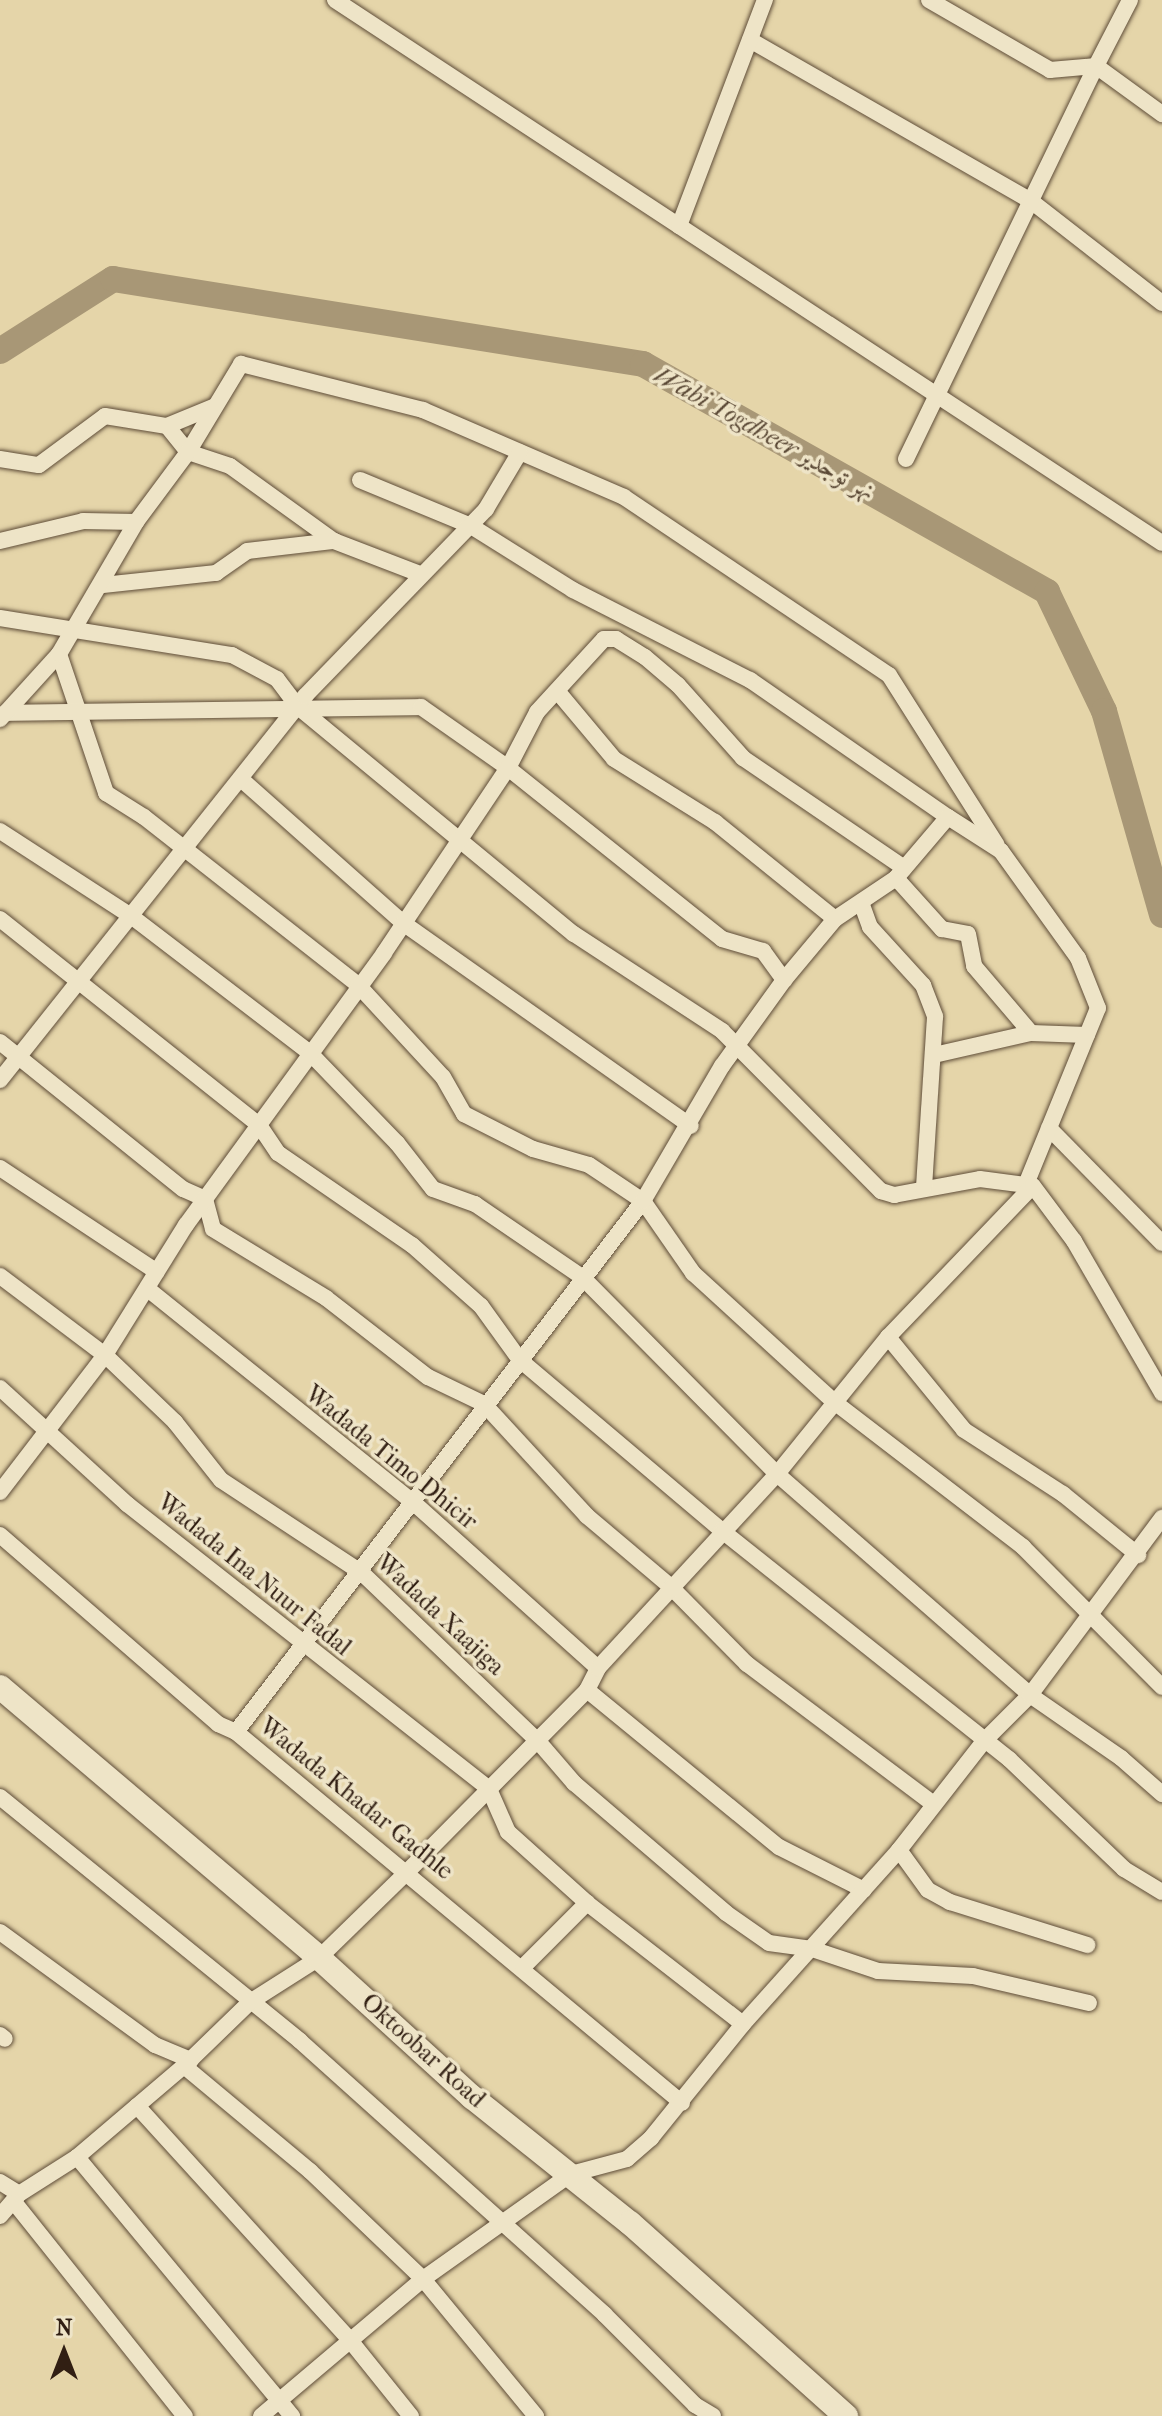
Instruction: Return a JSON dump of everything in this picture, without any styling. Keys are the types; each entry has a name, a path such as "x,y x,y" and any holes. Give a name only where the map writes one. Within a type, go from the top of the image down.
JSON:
{"street":[{"path":"335,0 1162,543"},
{"path":"679,226 765,0"},
{"path":"929,0 1050,70 1096,66 1162,114"},
{"path":"906,459 1130,0"},
{"path":"750,40 1031,201 1162,303"},
{"path":"0,2216 16,2198 77,2157 188,2063 250,2002 319,1958 587,1690 598,1668 721,1530 777,1474 833,1401 888,1337 1030,1184 1049,1128 1098,1008 1078,958 1001,851 889,675 624,497 423,410 241,364 188,452 136,522 103,585 59,654 2,716"},
{"path":"0,459 39,465 105,416 167,426 215,406"},
{"path":"167,426 188,452 230,466 334,541 420,574"},
{"path":"0,1080 186,852 297,706 420,574 471,526 520,452"},
{"path":"360,480 471,526 573,590 750,680 1001,851"},
{"path":"0,541 83,521 136,522"},
{"path":"103,585 216,573 247,551 334,541"},
{"path":"0,618 232,655 277,679 297,706 459,836 574,934 722,1031 881,1191 894,1195 980,1179 1030,1184 1074,1241 1162,1393"},
{"path":"0,1492 105,1355 205,1199 403,923 459,836 508,768 527,726 591,648 604,639 622,642 678,685 743,758 900,873 942,929 968,934 974,966 1031,1033"},
{"path":"59,654 83,712 89,753 106,793 358,985 443,1077 464,1114 533,1149 589,1165 643,1201 693,1273 833,1401 1023,1547 1088,1618 1162,1687"},
{"path":"558,692 614,759 715,822 835,919"},
{"path":"2,716 297,706 421,707 508,768 722,939 763,951 784,980"},
{"path":"241,779 403,923 691,1126"},
{"path":"236,1732 362,1573 484,1404 643,1201 691,1126 736,1046 784,980 835,919 862,905 900,873 948,817"},
{"path":"0,831 131,916 309,1052 397,1143 433,1189 475,1204 582,1277 777,1474 1030,1695 1121,1758 1162,1794"},
{"path":"862,905 870,927 923,985 935,1017 924,1188"},
{"path":"0,919 78,986 259,1125 278,1153 412,1245 481,1306 520,1360 721,1530 985,1740 1124,1869 1162,1892"},
{"path":"934,1055 1031,1033 1087,1035"},
{"path":"0,1042 183,1189 205,1199"},
{"path":"1049,1128 1162,1243"},
{"path":"0,1168 157,1272"},
{"path":"205,1199 213,1229 326,1298 428,1377 484,1404 587,1516 671,1587 747,1664 932,1803"},
{"name":"Wadada Xaajiga","path":"0,1276 105,1355 175,1422 221,1480 362,1573 537,1740 574,1783 726,1913 769,1943 812,1949 878,1971 973,1976 1089,2003"},
{"name":"Wadada Timo Dhicir","path":"149,1290 414,1503 598,1668"},
{"path":"888,1337 964,1430 1063,1494 1138,1555"},
{"name":"Wadada Ina Nuur Fadal","path":"0,1388 127,1504 302,1646 489,1789"},
{"path":"261,2416 423,2279 571,2174 627,2159 682,2103 743,2024 899,1850 932,1803 985,1740 1030,1695 1138,1555 1162,1518"},
{"name":"Wadada Khadar Gadhle","path":"0,1535 218,1724 236,1732 523,1967 682,2103"},
{"name":"Oktoobar Road","path":"0,1687 319,1958 472,2097 571,2174 846,2416"},
{"path":"587,1690 779,1847 864,1890"},
{"path":"489,1789 508,1832 587,1903 743,2024"},
{"path":"0,1797 250,2002 503,2224 692,2410 713,2416"},
{"path":"899,1850 928,1890 950,1902 1087,1945"},
{"path":"523,1967 587,1903"},
{"path":"0,1932 155,2045 188,2063 310,2171 423,2279 536,2416"},
{"path":"137,2106 349,2339 411,2416"},
{"path":"77,2157 292,2416"},
{"path":"0,2182 16,2198 185,2416"}],"waterway":[{"name":"Wabi Togdheer نهر توجدير","path":"0,351 113,279 643,364 1047,592 1104,711 1162,915"}]}
